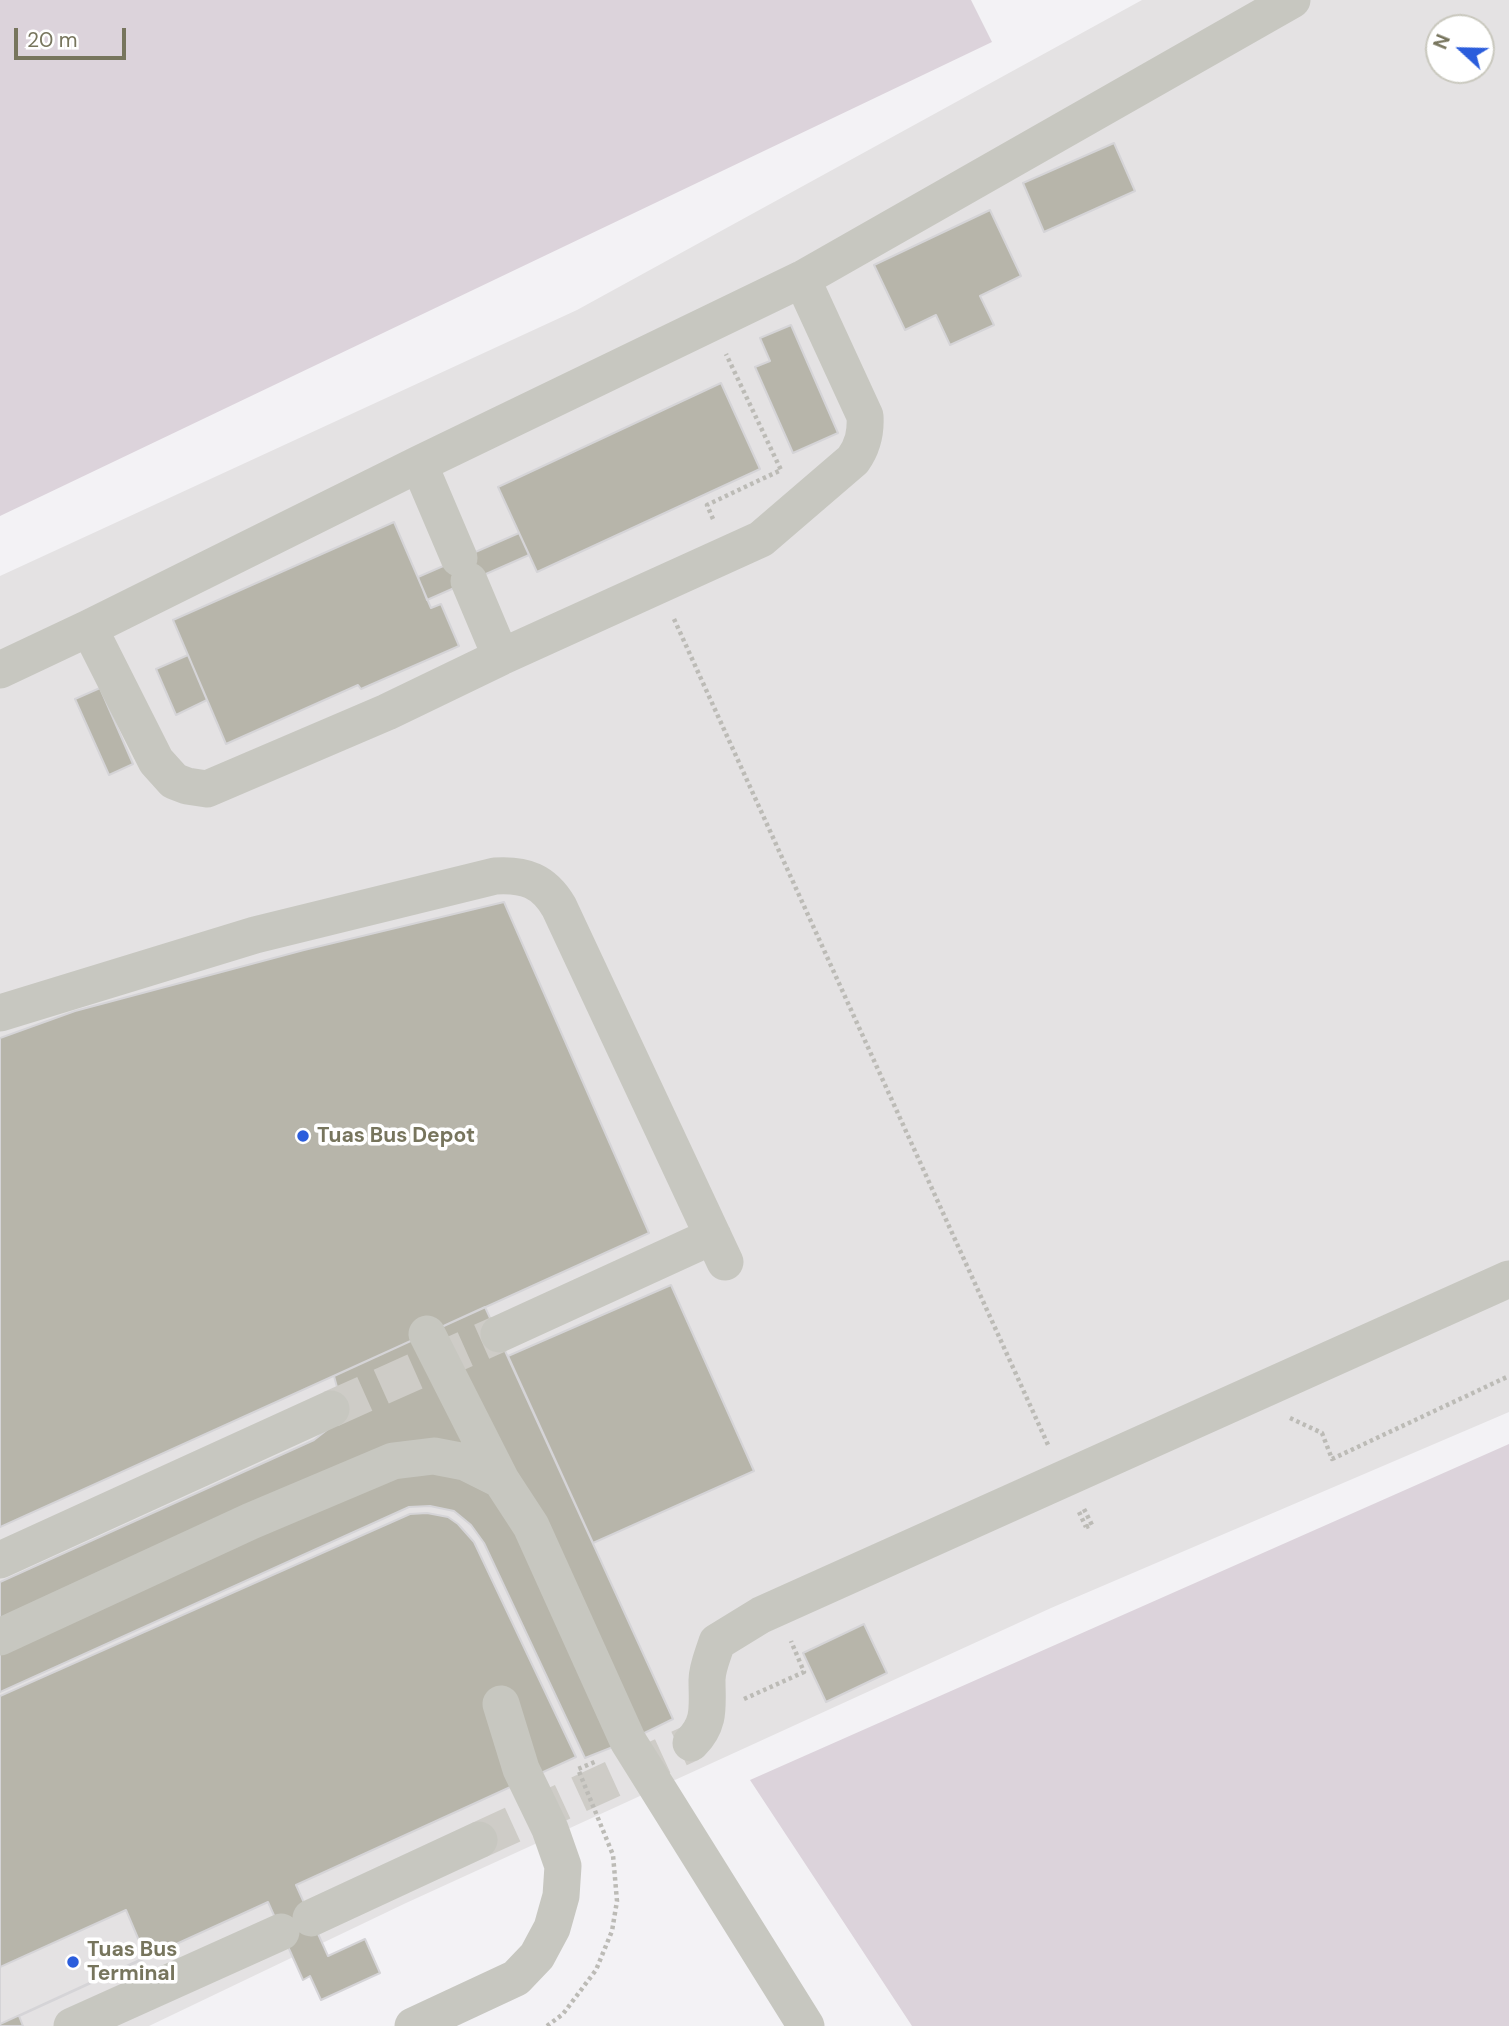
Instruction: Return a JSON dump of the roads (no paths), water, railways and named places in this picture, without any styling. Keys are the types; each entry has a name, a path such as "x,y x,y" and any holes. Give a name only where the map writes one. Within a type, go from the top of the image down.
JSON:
{"lane":[{"path":"0,670 802,279 1292,0"},
{"path":"89,628 156,761 174,781 206,789 387,712 502,656 761,540 853,460 860,450 866,432 866,416 802,279"},
{"path":"419,464 502,656"},
{"path":"0,1013 268,932 495,876 514,875 533,880 551,892 559,907 719,1249 499,1334"},
{"path":"699,1729 709,1695 707,1680 717,1643 761,1615 1509,1279"},
{"path":"427,1334 501,1480 531,1526 628,1741 806,2026"},
{"path":"0,1560 331,1409"},
{"path":"0,1637 251,1521 393,1461 434,1456 465,1462 501,1480"},
{"path":"413,2026 516,1978 537,1956 552,1928 561,1896 563,1866 550,1829 521,1769 501,1704"},
{"path":"72,2026 479,1840"}],"tunnel":[{"path":"331,1409 499,1334"},
{"path":"479,1840 691,1743"}],"place":[{"name":"Tuas Bus Depot","path":"303,1136"},
{"name":"Tuas Bus Terminal","path":"73,1962"}]}
